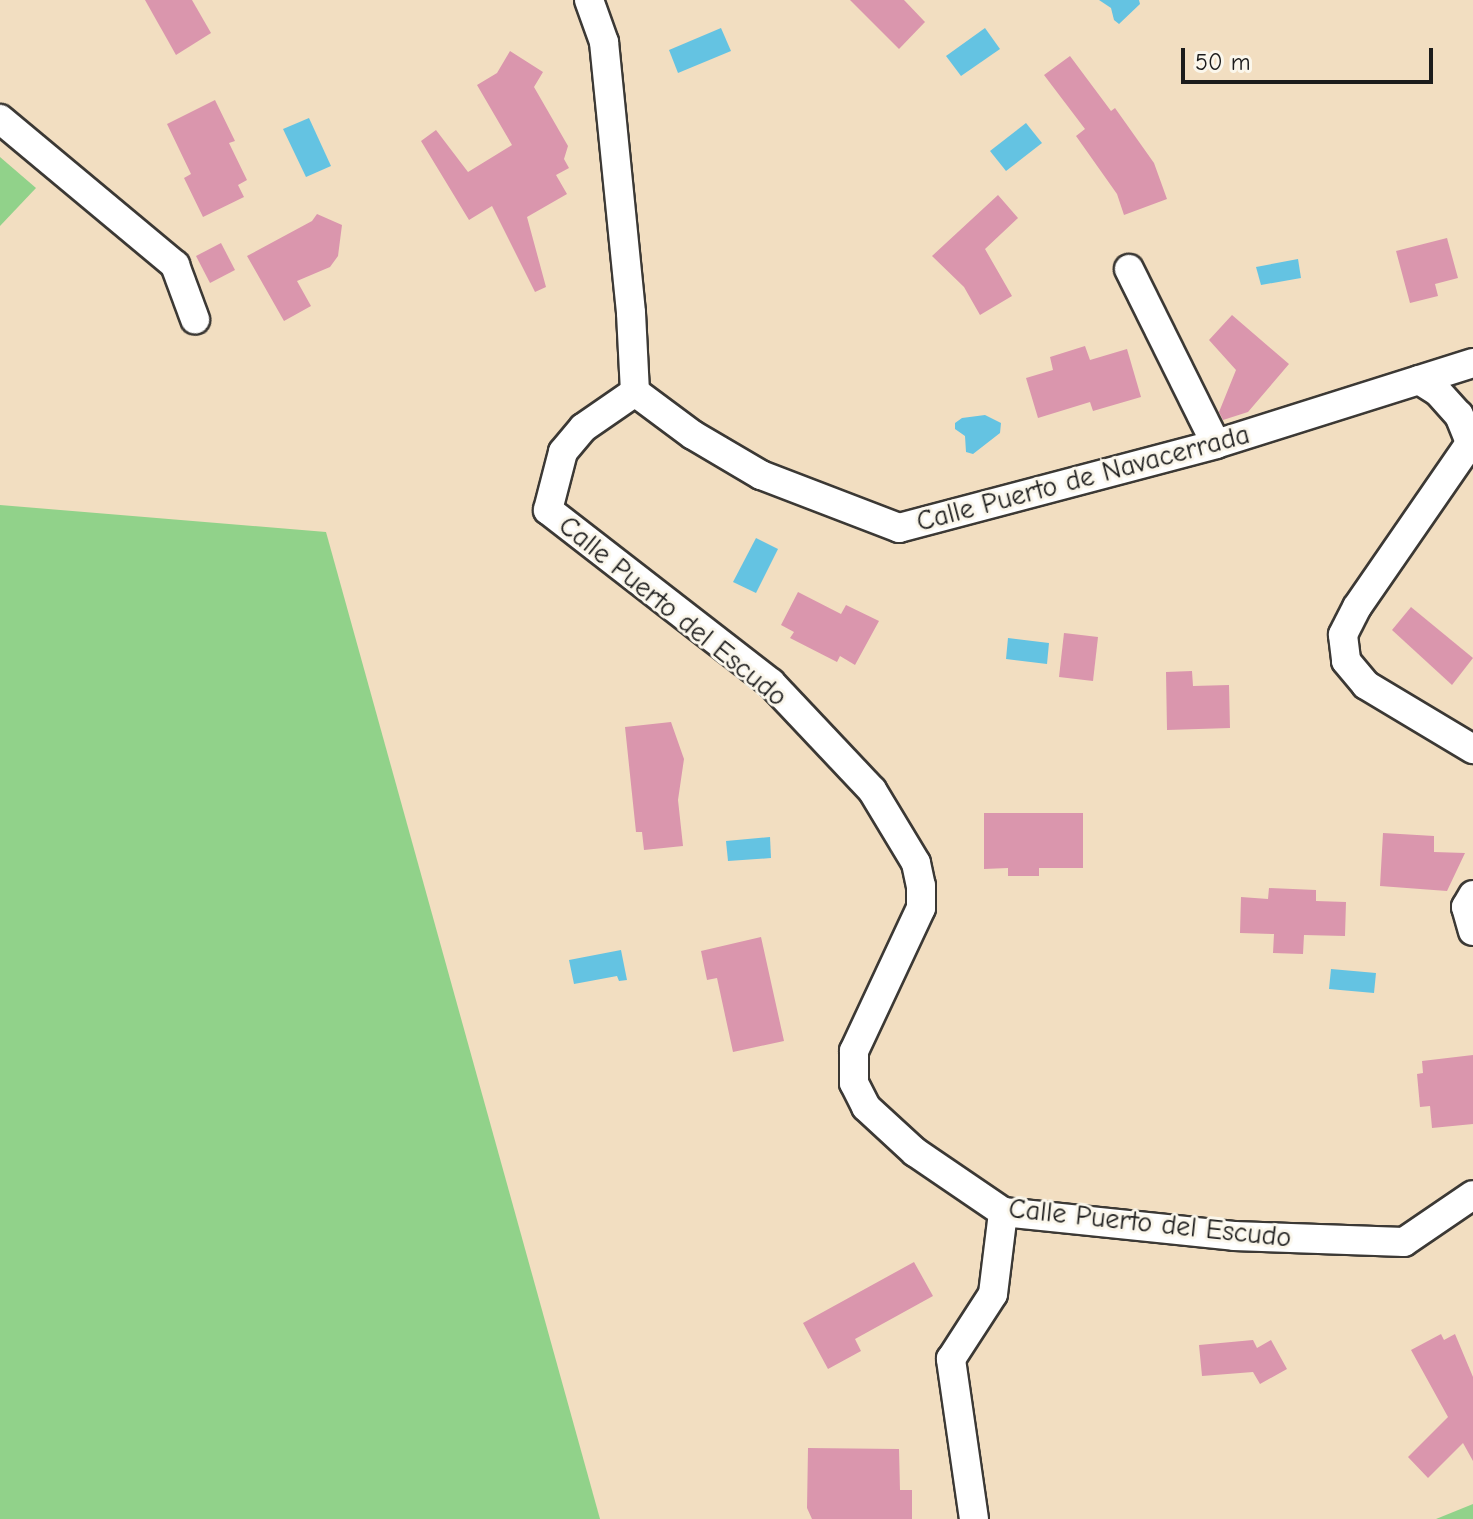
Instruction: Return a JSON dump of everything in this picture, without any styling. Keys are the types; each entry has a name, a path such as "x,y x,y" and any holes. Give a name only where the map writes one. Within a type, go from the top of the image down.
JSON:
{"street":[{"path":"589,0 604,42 631,313 635,392"},
{"path":"0,119 175,265 195,319"},
{"path":"1129,269 1216,444"},
{"name":"Calle Puerto de Navacerrada","path":"635,392 693,435 761,475 899,528 1216,444 1473,363"},
{"path":"1419,380 1438,392 1459,415 1472,442 1357,607 1343,635 1346,661 1366,685 1473,749"},
{"name":"Calle Puerto del Escudo","path":"635,392 583,428 563,452 548,510 771,683 872,790 916,863 921,886 921,908 854,1051 854,1083 866,1107 915,1152 1003,1212 1234,1236 1404,1242 1473,1195"},
{"path":"1473,895 1466,907 1473,931"},
{"path":"974,1519 951,1359 993,1294 1003,1212"}],"green space":[{"path":"0,157 36,188 0,226"},
{"path":"0,505 326,532 600,1519 0,1519"},
{"path":"1473,1504 1473,1519 1436,1519"}],"water":[{"path":"1099,0 1139,0 1140,4 1119,24 1114,20 1111,8"},
{"path":"721,28 731,51 678,73 669,50"},
{"path":"985,28 1000,49 961,76 946,56"},
{"path":"309,118 331,166 306,177 283,129"},
{"path":"1026,123 1042,143 1006,171 990,151"},
{"path":"1298,259 1301,278 1261,285 1256,267"},
{"path":"985,415 1001,423 1000,433 973,454 966,452 965,436 955,429 955,423 962,418"},
{"path":"756,538 778,549 756,593 733,582"},
{"path":"1008,638 1049,643 1047,664 1006,659"},
{"path":"770,837 771,858 728,861 726,841"},
{"path":"621,950 627,980 619,981 617,976 574,984 569,960"},
{"path":"1331,969 1376,973 1374,993 1329,989"}],"building":[{"path":"145,0 192,0 211,33 176,55"},
{"path":"850,0 904,0 925,22 899,49"},
{"path":"510,51 543,72 534,87 568,146 564,159 569,168 556,175 567,194 527,217 546,287 535,292 492,206 469,220 421,141 436,130 468,172 512,145 477,85 497,73"},
{"path":"1070,56 1111,111 1115,108 1154,163 1167,199 1124,215 1117,194 1076,136 1085,129 1044,75"},
{"path":"215,100 235,141 229,143 247,180 238,185 244,197 203,217 184,178 191,174 167,124"},
{"path":"998,195 1018,218 985,249 1012,296 980,315 964,287 932,256"},
{"path":"317,214 342,225 338,256 330,267 297,281 311,306 284,321 247,256 312,221"},
{"path":"1447,238 1458,278 1435,284 1438,296 1410,303 1396,251"},
{"path":"221,243 235,270 210,283 196,256"},
{"path":"1232,315 1289,364 1248,412 1223,420 1219,412 1236,370 1209,340"},
{"path":"1085,346 1090,360 1127,349 1141,397 1093,411 1090,402 1038,418 1026,378 1053,370 1050,357"},
{"path":"798,592 841,614 846,605 879,621 855,665 840,656 837,662 790,638 794,632 781,625"},
{"path":"1411,607 1473,658 1452,685 1392,630"},
{"path":"1064,633 1098,637 1093,681 1059,677"},
{"path":"1192,671 1193,686 1229,685 1230,728 1167,730 1166,672"},
{"path":"671,722 684,759 678,800 683,846 644,850 642,832 636,832 625,727"},
{"path":"984,813 1083,813 1083,868 1039,868 1039,876 1008,876 1008,868 984,869"},
{"path":"1383,833 1434,836 1434,852 1465,853 1447,891 1380,886"},
{"path":"1269,888 1316,890 1316,901 1346,902 1345,936 1304,935 1303,954 1273,953 1274,934 1240,933 1241,897 1268,899"},
{"path":"761,937 784,1041 733,1052 717,978 707,980 701,951"},
{"path":"1473,1055 1473,1124 1432,1128 1430,1106 1420,1107 1417,1074 1423,1073 1422,1061"},
{"path":"914,1262 933,1296 855,1339 861,1351 828,1369 803,1323"},
{"path":"1441,1334 1444,1340 1455,1334 1473,1377 1473,1461 1463,1443 1428,1478 1408,1457 1448,1417 1411,1350"},
{"path":"1253,1340 1257,1348 1271,1340 1287,1369 1260,1384 1253,1372 1202,1376 1199,1345"},
{"path":"808,1448 899,1449 900,1490 912,1490 912,1519 812,1519 807,1508"}]}
